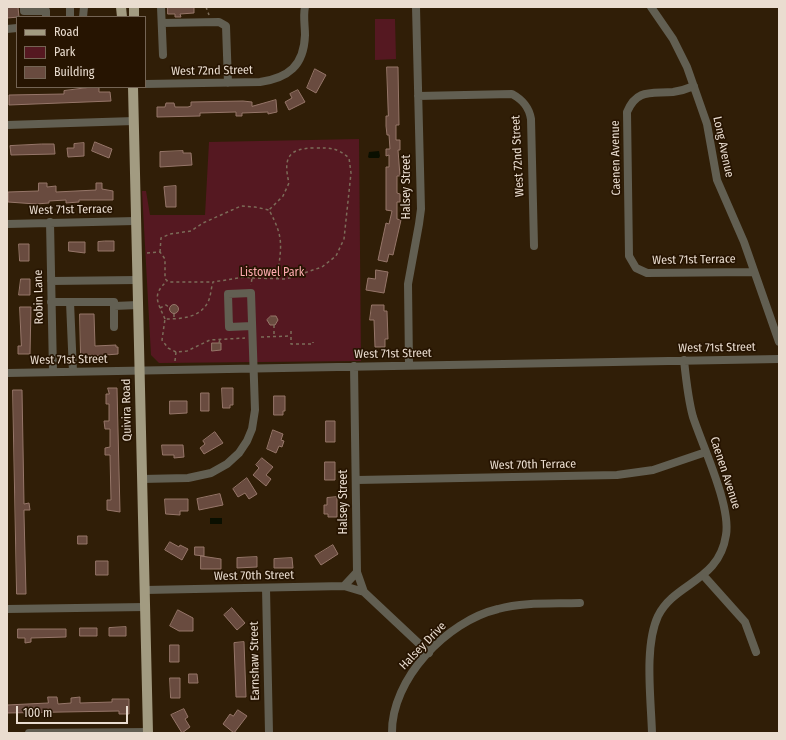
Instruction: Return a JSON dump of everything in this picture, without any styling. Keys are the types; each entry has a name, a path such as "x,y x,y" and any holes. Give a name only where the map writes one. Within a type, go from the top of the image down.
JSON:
{"main road":[{"name":"Quivira Road","path":"133,88 148,732"}],"street":[{"path":"24,7 24,11 46,12"},
{"path":"161,7 163,55"},
{"name":"West 72nd Street","path":"146,84 228,83 275,80 284,76 297,64 304,44 305,7"},
{"name":"Halsey Street","path":"409,365 408,284 419,224 420,209 416,7"},
{"name":"Long Avenue","path":"651,7 681,53 694,86 708,128 717,180 737,226 779,342"},
{"path":"162,23 219,22 226,26 228,83"},
{"name":"Caenen Avenue","path":"636,268 629,256 627,112 630,104 642,94 672,92 694,86"},
{"name":"West 72nd Street","path":"418,96 512,94 520,98 526,104 531,119 534,246"},
{"path":"7,125 134,121"},
{"name":"West 71st Terrace","path":"7,224 135,221"},
{"name":"Robin Lane","path":"50,222 53,372"},
{"name":"West 71st Terrace","path":"636,268 647,273 754,272"},
{"path":"51,281 137,280"},
{"path":"142,479 198,477 218,470 239,453 247,441 254,417 254,368 251,293 228,294 229,327 252,326"},
{"path":"52,302 114,302 114,327"},
{"path":"70,302 73,372"},
{"path":"114,306 138,305"},
{"name":"West 71st Street","path":"7,373 779,359"},
{"name":"Caenen Avenue","path":"652,733 650,650 654,627 659,615 669,602 704,575 718,559 726,536 726,512 688,395 684,360"},
{"name":"Halsey Street","path":"354,366 357,480 357,572"},
{"name":"West 70th Terrace","path":"357,480 617,475 653,470 706,452"},
{"path":"344,586 357,572"},
{"name":"West 70th Street","path":"357,572 364,592"},
{"path":"704,575 745,622 756,652"},
{"name":"West 70th Street","path":"145,590 344,586 364,592 429,653"},
{"name":"Earnshaw Street","path":"266,588 268,733"},
{"name":"Halsey Drive","path":"392,733 394,711 403,685 412,672 443,638 467,621 496,609 529,604 580,603"},
{"path":"7,609 145,607"},
{"path":"29,733 148,732"}],"path":[{"path":"220,343 220,339 210,340 187,351 176,352 168,348 162,340 165,319 157,297 158,290 167,281 213,282 245,277 286,279 322,267 336,256 344,239 351,173 349,158 340,150 331,148 300,148 292,152 287,162 286,169 289,183 283,196 269,210"},
{"path":"167,281 165,279 165,258 160,252 162,238 170,234 191,231 203,222 241,206 255,206 269,210 277,225 282,240 277,278"},
{"path":"147,253 160,252"},
{"path":"251,293 252,278"},
{"path":"165,319 192,316 200,311 208,301 213,282"},
{"path":"160,308 166,306 170,307"},
{"path":"174,314 174,319"},
{"path":"274,325 274,336"},
{"path":"291,330 291,344 312,344 312,342"},
{"path":"175,361 176,352"}],"green space":[{"path":"375,19 395,19 396,59 375,60"},
{"name":"Listowel Park","path":"359,139 361,361 159,363 151,355 142,191 146,191 150,215 205,215 209,142"}],"shaded area":[{"path":"379,151 379,158 368,157 369,152"},
{"path":"210,518 222,518 222,524 210,524"}],"building":[{"path":"7,7 18,7 19,16 7,18"},
{"path":"168,7 194,7 194,13 180,14 181,17 175,17 175,14 168,14"},
{"path":"387,67 398,67 399,125 396,125 396,140 400,140 400,150 398,150 400,176 397,176 397,193 400,194 400,202 397,202 397,219 401,220 393,255 389,254 387,262 378,260 386,223 389,224 392,211 386,210 386,167 389,167 389,155 386,156 386,149 390,149 389,135 387,135 386,126 386,116 388,116"},
{"path":"315,69 326,75 316,93 307,88"},
{"path":"99,88 99,92 110,92 111,101 9,105 9,95 64,94 64,91"},
{"path":"298,90 305,102 289,110 285,102 292,98 290,94"},
{"path":"276,100 277,112 268,114 268,112 242,113 242,116 236,116 236,112 200,113 200,116 157,117 157,107 165,107 166,103 174,103 175,107 188,107 191,106 191,102 243,101 252,102 252,106"},
{"path":"95,142 112,149 109,158 92,151"},
{"path":"84,143 84,156 68,157 67,148 74,148 74,144"},
{"path":"54,144 55,154 11,155 10,146"},
{"path":"183,151 183,153 191,153 192,165 160,167 160,152"},
{"path":"39,183 47,183 47,187 56,186 56,192 96,190 96,183 102,183 102,189 113,191 113,200 79,200 79,202 66,203 66,200 49,201 49,203 36,204 8,202 8,192 38,191"},
{"path":"176,186 176,207 166,207 164,187"},
{"path":"114,241 114,251 98,251 98,242"},
{"path":"69,242 85,242 85,253 69,251"},
{"path":"19,244 29,244 29,261 20,261"},
{"path":"376,270 388,272 384,293 366,290 368,278 375,279"},
{"path":"21,279 30,279 30,295 19,295"},
{"path":"174,304 179,309 174,314 169,309"},
{"path":"372,305 384,305 384,311 387,311 388,339 385,339 385,347 375,347 374,320 370,320"},
{"path":"20,307 31,307 30,354 18,354 18,346 21,346"},
{"path":"80,314 94,314 95,346 116,345 116,347 118,347 118,354 81,357"},
{"path":"271,316 276,316 278,320 275,325 270,325 267,320"},
{"path":"212,343 221,343 221,350 212,351"},
{"path":"108,388 117,388 120,512 107,510 107,500 111,500 110,455 105,455 105,448 110,447 110,429 105,429 104,421 109,421 109,404 106,404 106,394 109,394"},
{"path":"222,388 233,388 233,405 230,405 230,408 223,408"},
{"path":"13,390 22,390 24,504 29,503 30,510 24,510 26,594 17,594"},
{"path":"201,393 209,393 209,411 201,411"},
{"path":"274,396 285,396 285,411 283,411 283,415 274,415"},
{"path":"170,401 187,401 187,413 170,414"},
{"path":"326,421 335,421 335,442 326,442"},
{"path":"273,430 283,434 281,440 284,441 282,447 279,446 276,453 267,449"},
{"path":"215,432 223,443 204,454 200,448 205,444 203,441"},
{"path":"162,445 183,445 184,457 174,458 174,455 163,455"},
{"path":"262,458 273,467 266,475 271,479 266,486 253,475 259,468 256,465"},
{"path":"325,462 335,462 335,480 325,480"},
{"path":"247,478 257,494 249,499 245,493 238,497 233,489"},
{"path":"220,494 223,505 199,510 197,499"},
{"path":"337,497 337,517 328,517 328,514 324,514 324,505 327,505 327,498"},
{"path":"165,499 188,499 188,511 180,511 180,515 166,514"},
{"path":"78,536 87,536 87,544 78,544"},
{"path":"170,542 179,547 180,545 188,549 182,560 165,550"},
{"path":"333,545 338,554 321,565 315,556"},
{"path":"195,547 204,547 204,556 195,555"},
{"path":"201,556 221,559 221,569 201,569"},
{"path":"257,557 257,567 237,568 237,558"},
{"path":"292,558 293,568 274,568 274,559"},
{"path":"96,561 108,561 108,575 96,575"},
{"path":"232,608 245,623 237,630 224,615"},
{"path":"178,610 193,618 193,631 179,631 170,626"},
{"path":"126,627 126,636 109,636 109,628"},
{"path":"80,628 97,628 97,636 80,636"},
{"path":"18,629 66,629 66,637 31,638 31,642 25,643 25,638 18,638"},
{"path":"244,642 246,697 236,697 234,643"},
{"path":"170,645 179,645 179,662 170,662"},
{"path":"189,674 197,674 198,683 189,683"},
{"path":"170,678 180,678 180,698 171,698"},
{"path":"48,697 57,697 58,704 71,703 71,698 80,697 80,703 112,702 112,699 129,699 129,714 119,714 119,711 7,713 7,705 48,703"},
{"path":"184,709 188,717 185,719 190,727 182,733 171,715"},
{"path":"238,710 247,716 234,733 223,724 230,714 233,716"}]}
